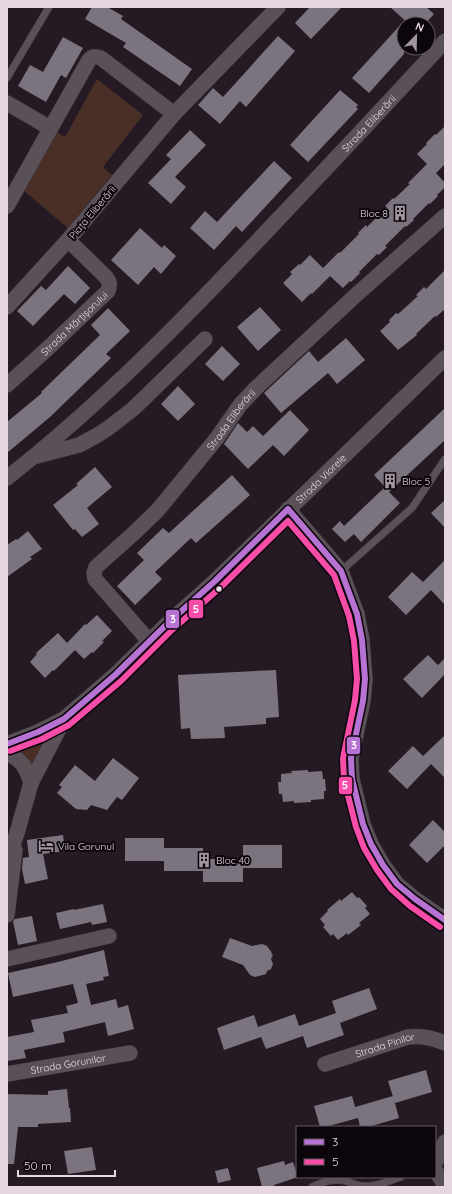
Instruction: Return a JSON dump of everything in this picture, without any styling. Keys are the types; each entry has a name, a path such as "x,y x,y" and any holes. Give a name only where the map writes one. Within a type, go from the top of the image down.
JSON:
{"street":[{"name":"Piața Eliberării","path":"7,307 68,240 174,114 278,7"},
{"name":"Strada Eliberării","path":"7,478 96,403 183,319 445,41"},
{"path":"7,206 11,190 50,128 92,56 101,58 174,114"},
{"path":"7,102 50,128"},
{"name":"Strada Eliberării","path":"149,641 95,579 94,573 96,568 157,511 256,388 356,294 445,216"},
{"name":"Strada Mărțișorului","path":"7,385 108,291 110,286 106,277 68,240"},
{"name":"Strada Eliberării","path":"34,456 79,444 107,429 133,409 205,339"},
{"name":"Strada Viorele","path":"7,744 38,732 64,719 115,675 149,641 215,581 445,358"},
{"path":"288,509 341,571 357,614 364,654 365,680 363,701 351,758 352,780 363,824 371,844 383,865 397,884 445,920"},
{"path":"7,861 17,833 31,782 64,719"},
{"path":"7,754 21,762 31,782"},
{"path":"7,915 17,833"},
{"path":"7,959 109,936"},
{"name":"Strada Pinilor","path":"325,1064 408,1037 424,1036 445,1043"},
{"name":"Strada Gorunilor","path":"7,1074 130,1054"},
{"path":"436,1161 445,1142"},
{"path":"436,1172 445,1185"}],"lane":[{"path":"7,78 49,7"},
{"path":"341,571 412,508 445,459"},
{"path":"312,1187 326,1181 335,1180 346,1181 359,1186 376,1185 398,1178"}],"shaded area":[{"path":"97,79 143,115 103,167 112,175 68,228 22,189 57,134 55,131 65,137"},
{"path":"48,735 32,768 14,750"}],"building":[{"path":"92,7 107,7 123,16 121,19 192,69 180,86 123,47 126,43 85,19"},
{"path":"310,7 342,7 311,39 295,23"},
{"path":"390,7 426,7 434,14 432,16 400,16"},
{"path":"396,30 396,56 402,56 369,93 352,78"},
{"path":"278,36 295,51 246,107 240,101 220,124 198,105 213,88 223,97"},
{"path":"63,37 83,48 66,78 61,75 46,102 18,86 30,65 43,72"},
{"path":"340,90 358,105 356,107 358,109 308,162 290,145"},
{"name":"Bloc 8","path":"445,126 445,164 436,173 445,183 445,187 437,195 438,196 413,219 414,220 406,227 405,226 385,246 387,247 379,255 377,254 351,282 350,281 343,288 330,276 302,302 283,283 292,274 290,272 310,255 323,268 339,252 340,253 366,225 367,227 387,207 385,206 393,198 394,199 410,184 408,183 427,164 417,154 435,134 436,135"},
{"path":"190,130 206,145 175,177 186,187 171,204 148,183 171,159 166,155"},
{"path":"274,161 292,178 242,232 236,226 214,250 190,228 205,211 217,222"},
{"path":"140,228 162,248 164,245 176,256 161,274 154,267 138,285 111,260"},
{"path":"68,266 90,288 75,304 64,294 33,326 17,311 41,286 46,290"},
{"path":"445,270 445,309 436,317 435,316 416,334 417,335 398,350 380,331 390,322 389,320 396,313 398,314 418,296 416,295 424,287 426,289"},
{"path":"260,307 281,330 258,351 237,327"},
{"path":"108,308 130,331 106,354 111,358 50,417 7,453 7,422 42,393 41,392 100,335 91,325"},
{"path":"346,338 365,360 337,384 328,373 281,413 264,393 309,351 318,362"},
{"path":"222,346 240,364 223,381 205,364"},
{"path":"178,386 195,404 178,421 161,404"},
{"name":"Bloc 5","path":"445,408 445,440 389,492 400,503 361,542 354,534 345,542 332,529 340,521 344,526 385,487 374,475"},
{"path":"290,410 309,430 284,456 273,445 248,469 224,444 238,423 247,432 253,426 263,436"},
{"path":"95,467 112,487 87,508 99,524 82,537 75,529 73,530 53,505 78,485 76,484"},
{"path":"232,475 250,495 196,543 191,538 155,572 162,579 135,605 117,586 144,560 137,553 163,528 169,533"},
{"path":"445,500 445,528 431,513"},
{"path":"28,531 42,549 30,557 32,559 7,577 7,545 16,539 17,540"},
{"path":"445,560 445,605 431,590 406,615 388,597 412,572 423,582"},
{"path":"97,615 112,631 93,653 92,652 84,659 75,650 45,678 30,662 37,654 36,653 58,633 67,643 85,624 86,625"},
{"path":"428,655 438,665 445,658 445,674 422,698 403,679"},
{"path":"276,670 279,717 266,718 266,724 224,727 225,738 191,739 190,728 181,729 178,675"},
{"path":"445,735 445,778 431,764 407,789 388,771 413,746 423,756"},
{"path":"113,758 139,778 122,800 117,797 107,810 91,805 87,810 76,809 57,793 62,787 59,785 75,765 95,781"},
{"path":"308,770 308,772 322,771 323,779 325,779 326,791 324,791 324,799 311,800 311,802 283,802 282,794 279,794 278,782 281,782 281,774 292,773 291,771"},
{"path":"433,820 445,832 445,845 427,863 409,845"},
{"path":"63,835 65,851 43,854 48,879 25,884 22,869 23,858 29,857 27,840"},
{"name":"Bloc 40","path":"125,838 164,838 164,848 203,848 203,859 243,859 243,845 282,845 282,868 243,868 243,882 203,882 203,871 164,871 164,861 125,861"},
{"path":"352,892 367,906 365,908 370,914 359,923 361,925 348,935 347,933 338,940 333,934 331,936 323,927 325,925 320,919 328,911 327,910 340,899 341,901"},
{"path":"103,904 107,922 92,925 91,922 60,929 56,913"},
{"path":"32,916 37,941 18,945 13,921 15,919"},
{"path":"230,938 252,946 262,944 267,946 273,955 271,959 273,964 271,969 267,971 266,974 255,977 250,975 243,965 222,957"},
{"path":"104,950 109,976 103,977 104,980 86,984 91,1005 116,999 118,1008 128,1005 134,1029 108,1036 105,1022 63,1032 65,1042 24,1050 26,1058 7,1061 7,1037 34,1032 31,1020 68,1013 66,1006 78,1003 73,984 13,997 8,973"},
{"path":"369,988 377,1009 340,1023 344,1035 307,1048 303,1036 266,1049 261,1037 224,1050 217,1028 254,1015 258,1027 295,1014 299,1026 336,1013 332,1001"},
{"path":"426,1070 432,1092 395,1103 388,1081"},
{"path":"67,1089 71,1122 38,1124 38,1127 18,1127 14,1164 7,1164 7,1094 48,1095 48,1091"},
{"path":"352,1096 355,1107 393,1096 399,1118 371,1126 360,1126 358,1118 329,1126 320,1126 314,1106"},
{"path":"92,1147 96,1170 68,1174 64,1151"},
{"path":"284,1161 285,1165 293,1162 296,1171 296,1178 274,1185 274,1187 262,1187 257,1168"},
{"path":"228,1168 231,1180 218,1183 215,1171"}],"transit line":[{"name":"3","path":"7,744 38,732 64,719 115,675 167,624 215,581 288,509 341,571 357,614 362,640 365,679 363,701 351,758 352,779 363,824 371,844 383,865 397,884 445,920"},
{"name":"5","path":"10,751 42,739 69,725 121,681 172,630 221,587 288,521 334,575 349,616 354,641 357,679 355,700 343,758 344,780 356,827 364,848 377,870 391,889 410,906 440,927"}],"place":[{"name":"Bloc 8","path":"400,213"},
{"name":"Bloc 5","path":"390,481"},
{"name":"Vila Gorunul","path":"46,846"},
{"name":"Bloc 40","path":"204,860"}]}
